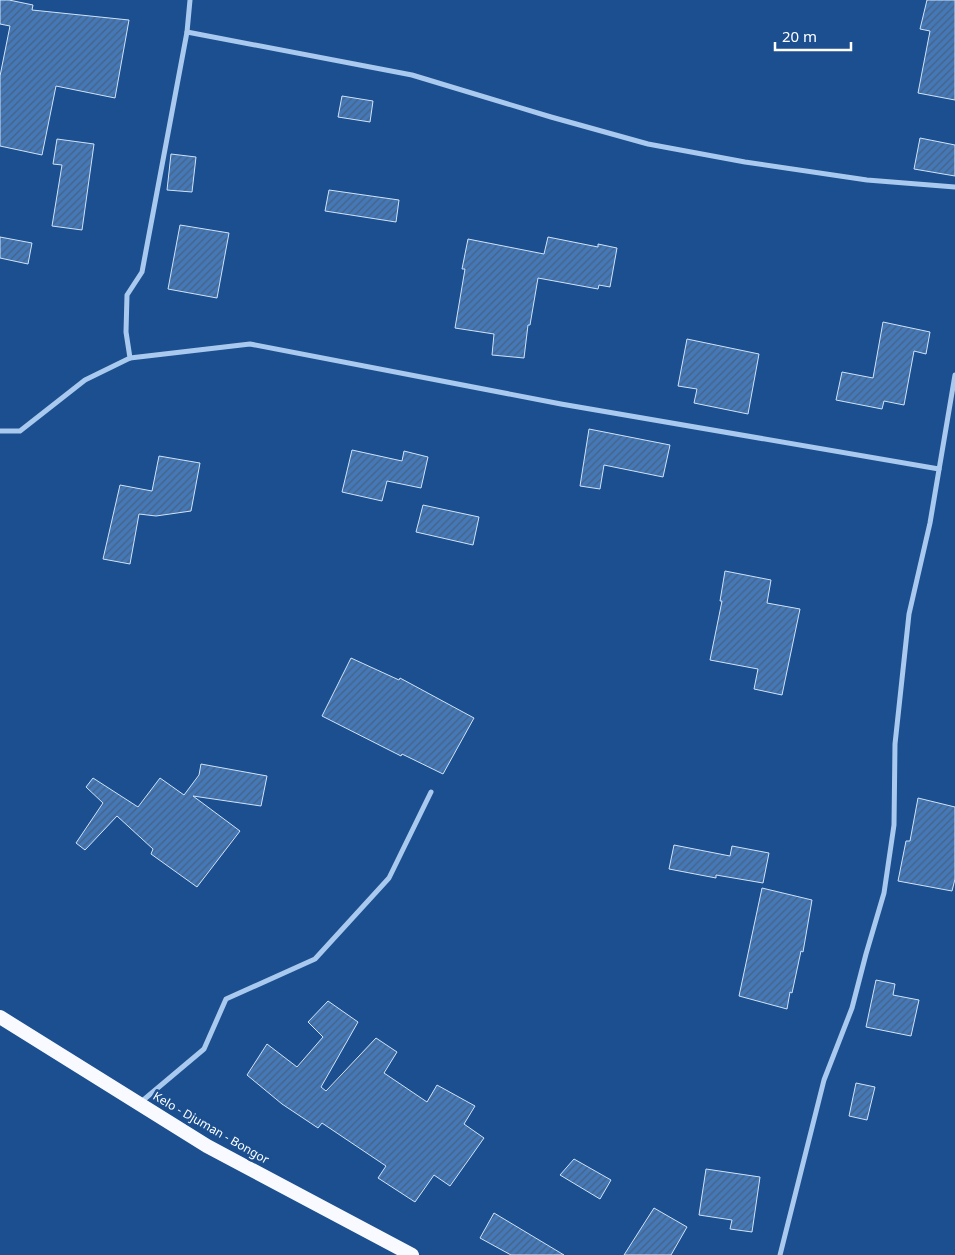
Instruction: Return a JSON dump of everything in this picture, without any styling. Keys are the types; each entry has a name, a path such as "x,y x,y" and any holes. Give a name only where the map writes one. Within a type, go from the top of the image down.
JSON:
{"highway":[{"name":"Kelo - Djuman - Bongor","path":"0,1017 207,1146 412,1255"}],"street":[{"path":"130,358 126,332 127,295 142,272 187,32 190,0"},
{"path":"187,32 412,75 648,144 745,162 867,180 955,188"},
{"path":"0,431 20,431 85,380 130,358 250,344 561,404 939,469"},
{"path":"780,1255 824,1080 852,1008 884,893 894,825 895,744 909,614 930,523 955,375"},
{"path":"139,1104 204,1049 226,999 315,959 389,878 431,792"}],"building":[{"path":"0,0 33,5 32,10 129,20 115,98 56,86 42,155 0,146 0,76 10,26 0,24"},
{"path":"927,0 955,0 955,100 918,93 930,31 920,29"},
{"path":"342,96 373,101 370,122 338,117"},
{"path":"920,138 955,145 955,176 914,169"},
{"path":"57,139 94,144 82,230 52,226 62,165 53,164"},
{"path":"171,154 196,157 192,192 167,190"},
{"path":"329,190 399,200 396,222 325,211"},
{"path":"180,225 229,233 217,298 168,289"},
{"path":"0,237 32,243 28,264 0,258"},
{"path":"548,237 598,247 598,244 617,248 610,287 599,285 598,289 538,278 530,325 528,325 524,358 492,355 494,334 455,328 465,269 462,269 468,239 544,254"},
{"path":"883,322 930,332 926,354 914,351 904,405 884,401 882,409 836,400 842,372 873,378"},
{"path":"687,339 759,354 748,414 694,403 697,389 678,386"},
{"path":"589,429 670,445 663,477 604,465 600,489 580,486"},
{"path":"352,450 402,461 404,451 428,457 421,488 387,481 382,501 342,492"},
{"path":"159,456 200,463 191,511 156,516 139,514 130,564 103,559 120,485 152,491"},
{"path":"423,505 479,517 473,545 416,532"},
{"path":"725,571 771,580 767,603 800,609 782,695 754,689 758,669 710,660 722,601 720,601"},
{"path":"351,658 399,680 400,678 474,718 443,774 402,754 401,756 322,716"},
{"path":"201,764 267,776 261,806 193,796 240,831 197,887 151,854 153,849 117,816 85,850 76,843 103,803 86,787 93,778 138,807 160,778 184,795 199,775"},
{"path":"918,798 955,807 955,879 952,891 898,881 906,841 910,841"},
{"path":"674,845 730,856 732,846 769,853 763,883 716,875 716,878 669,869"},
{"path":"762,888 812,900 803,952 801,951 787,1009 739,996"},
{"path":"876,980 895,984 893,995 919,1000 911,1036 866,1027"},
{"path":"328,1001 358,1022 321,1087 326,1091 376,1038 397,1052 384,1073 427,1102 437,1085 475,1106 464,1124 484,1138 450,1186 434,1175 415,1202 378,1178 386,1166 322,1123 318,1128 282,1104 247,1075 267,1044 297,1067 323,1037 308,1022"},
{"path":"856,1083 875,1087 867,1120 849,1116"},
{"path":"574,1159 611,1180 600,1199 560,1175"},
{"path":"706,1169 760,1177 752,1232 730,1229 732,1220 699,1215"},
{"path":"654,1208 687,1227 671,1255 624,1255"},
{"path":"494,1213 564,1255 511,1255 480,1238"}]}
